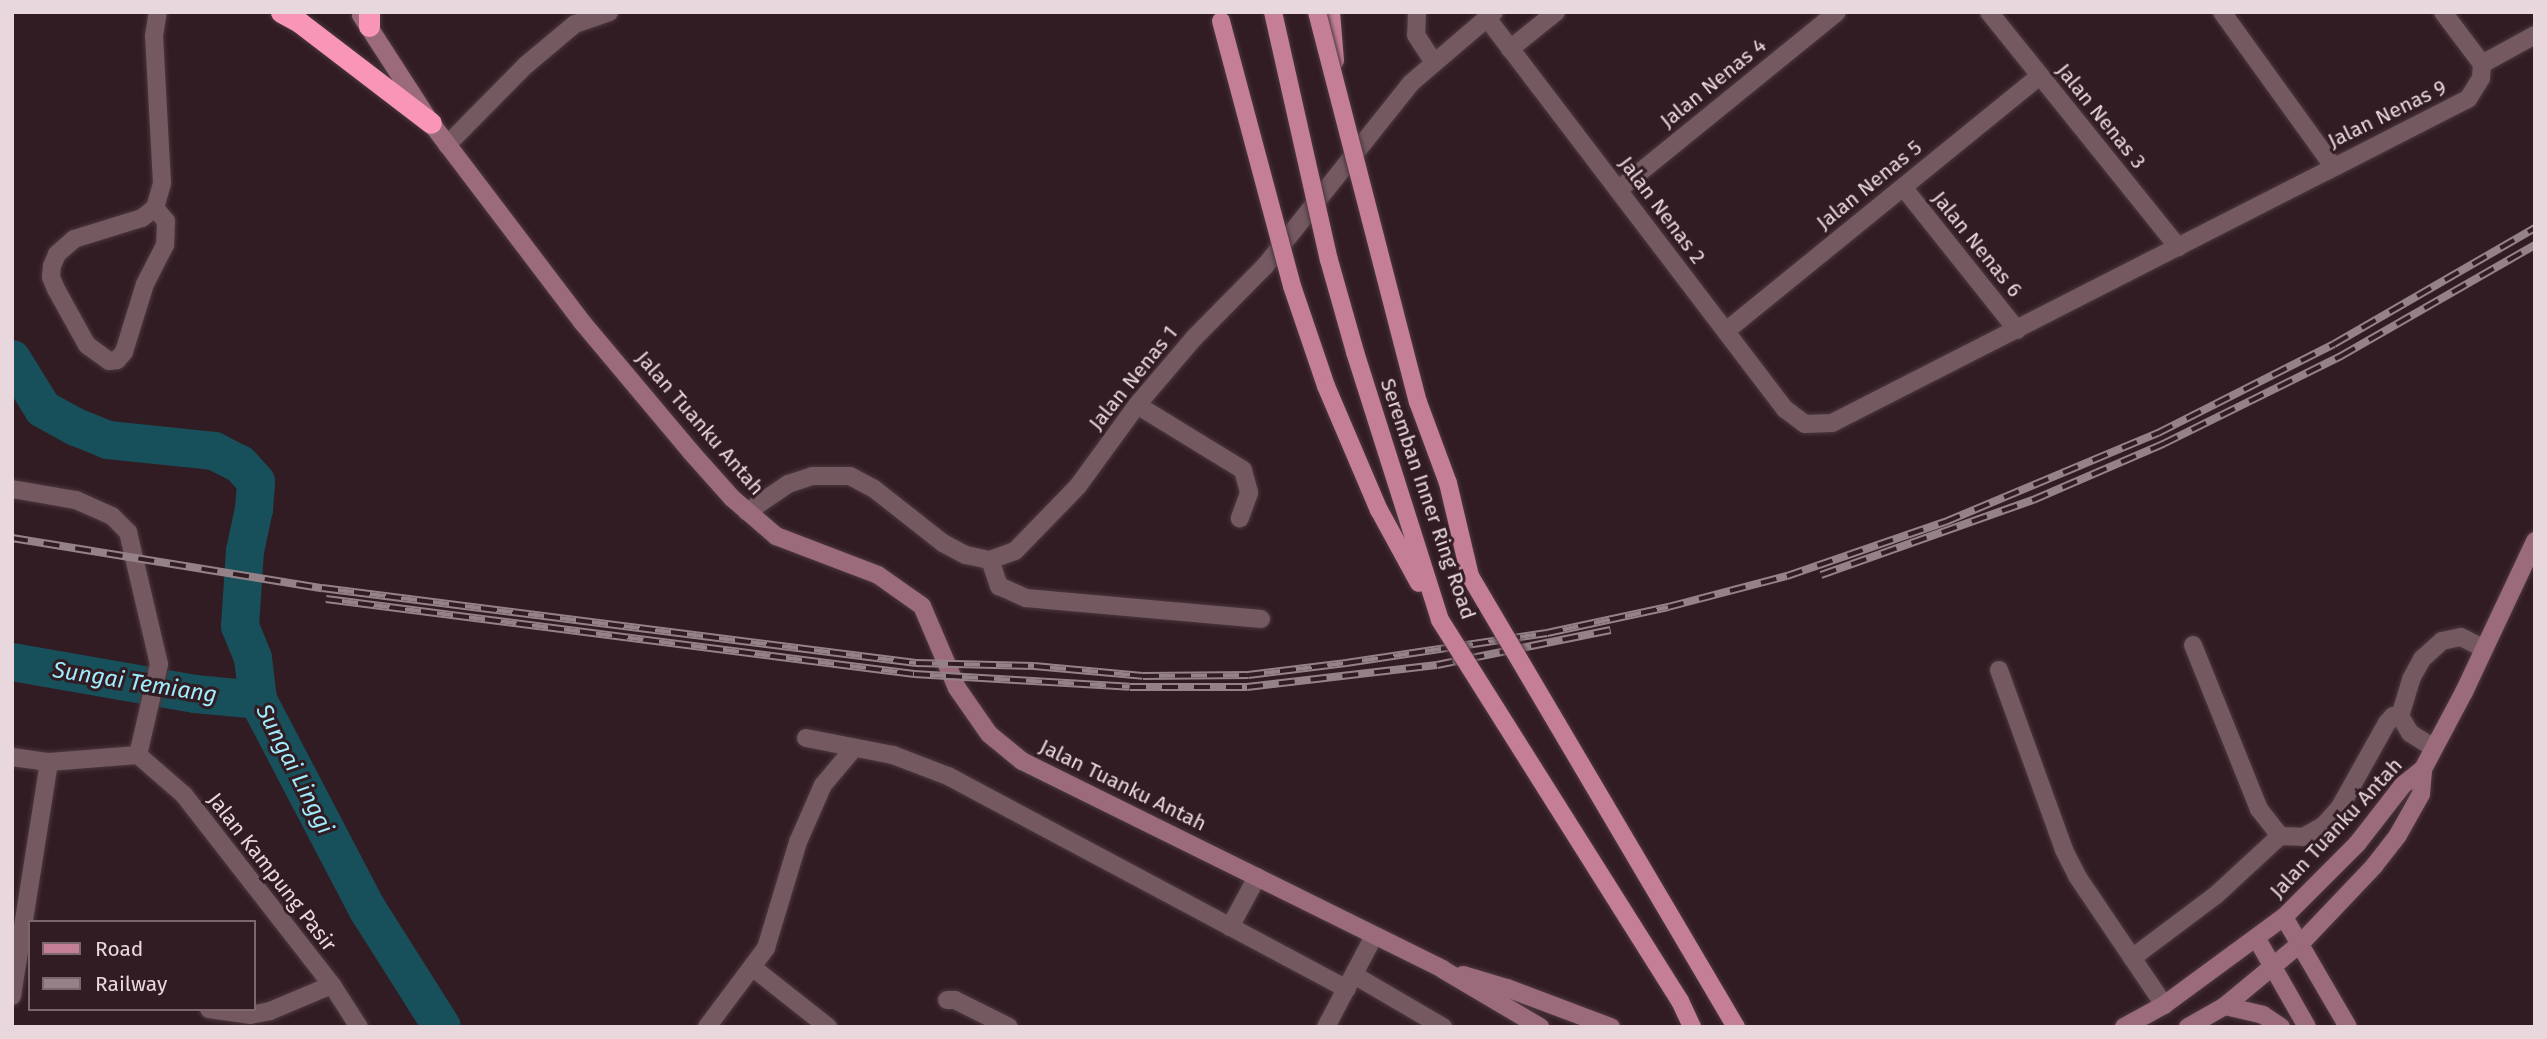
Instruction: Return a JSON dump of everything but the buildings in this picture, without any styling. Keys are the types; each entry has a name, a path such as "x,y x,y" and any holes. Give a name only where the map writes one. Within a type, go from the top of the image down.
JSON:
{"highway":[{"path":"281,12 299,22 430,123"}],"main road":[{"name":"Seremban Inner Ring Road","path":"1273,12 1329,260 1355,352 1440,620 1680,1001 1692,1027"},
{"name":"Seremban Inner Ring Road","path":"1317,12 1418,402 1448,483 1470,576 1736,1027"},
{"path":"1331,12 1336,80"},
{"path":"1220,15 1292,286 1326,386 1379,510 1440,620"},
{"name":"Jalan Tuanku Antah","path":"366,17 430,123 582,322 691,452 747,512 776,537 878,575 922,606 957,688 989,734 1022,761 1443,969 1540,1027"},
{"path":"2423,769 2535,541"},
{"name":"Jalan Tuanku Antah","path":"2124,1027 2164,1006 2258,939 2357,844 2403,785 2423,769"},
{"name":"Jalan Tuanku Antah","path":"2188,1027 2225,1006 2302,942 2374,866 2398,835 2421,794 2423,769"},
{"path":"2284,916 2302,942 2348,1027"},
{"path":"2258,939 2274,963 2307,1027"},
{"name":"Jalan Tuanku Antah","path":"1443,969 1507,988 1611,1027"},
{"path":"2225,1006 2263,1015 2281,1027"}],"street":[{"path":"155,208 166,221 168,232 165,245 145,284 124,352 117,360 109,361 87,345 56,289 51,277 52,266 57,254 74,239 142,218 155,208 162,183 154,36 158,12"},
{"path":"447,145 526,65 575,24 609,12"},
{"path":"1418,12 1416,35 1434,63"},
{"path":"1510,49 1556,12"},
{"name":"Jalan Nenas 4","path":"1618,190 1837,12"},
{"name":"Jalan Nenas 3","path":"1989,12 2178,247"},
{"path":"2222,12 2333,166"},
{"path":"2443,12 2482,64 2535,35"},
{"name":"Jalan Nenas 1","path":"990,560 1015,551 1038,531 1078,486 1137,405 1221,308 1265,266 1411,83 1491,15"},
{"name":"Jalan Nenas 2","path":"1491,15 1510,49 1785,409 1805,424"},
{"name":"Jalan Nenas 9","path":"1805,424 1832,423 2468,99 2481,78 2482,64"},
{"name":"Jalan Nenas 5","path":"1726,331 2040,76"},
{"name":"Jalan Nenas 6","path":"1903,187 2017,330"},
{"path":"1137,405 1243,470 1249,493 1240,518"},
{"path":"747,512 788,484 812,476 850,476 873,488 943,543 966,555 990,560 999,586 1026,598 1261,619"},
{"path":"12,489 76,500 112,516 128,533 159,664 138,755 48,762 12,757"},
{"path":"2434,748 2410,733 2400,716 2401,704 2411,679 2432,649 2452,637 2461,637 2483,648"},
{"path":"2193,645 2259,809 2280,836"},
{"path":"1999,670 2064,850 2077,876 2164,1006"},
{"path":"2132,958 2216,895 2280,836 2304,837 2323,826 2340,807 2387,723 2393,716 2400,716"},
{"path":"806,738 893,755 948,776 1230,927 1443,1027"},
{"path":"707,1027 766,948 799,842 823,785 854,747"},
{"name":"Jalan Kampung Pasir","path":"138,755 184,796 332,985 359,1027"},
{"path":"12,997 48,762"},
{"path":"1230,927 1257,877"},
{"path":"1326,1027 1374,936"},
{"path":"752,967 828,1027"},
{"path":"223,1011 250,1015 270,1012 332,985"},
{"path":"947,1000 955,1000 1009,1027"}],"waterway":[{"name":"Sungai Linggi","path":"12,359 43,409 76,427 108,440 214,451 240,464 256,482 254,509 245,551 240,626 253,658 258,700 368,910 442,1027"},
{"name":"Sungai Temiang","path":"12,662 195,694 258,700"}],"railway":[{"path":"12,538 322,588 916,663 1034,666 1143,676 1248,675 1346,663 1547,633 1668,607 1787,576 1945,522 2158,433 2334,344 2535,228"},
{"path":"1821,575 2033,500 2163,444 2341,356 2535,245"},
{"path":"326,599 914,674 1130,687 1247,687 1437,665 1611,630"}]}
